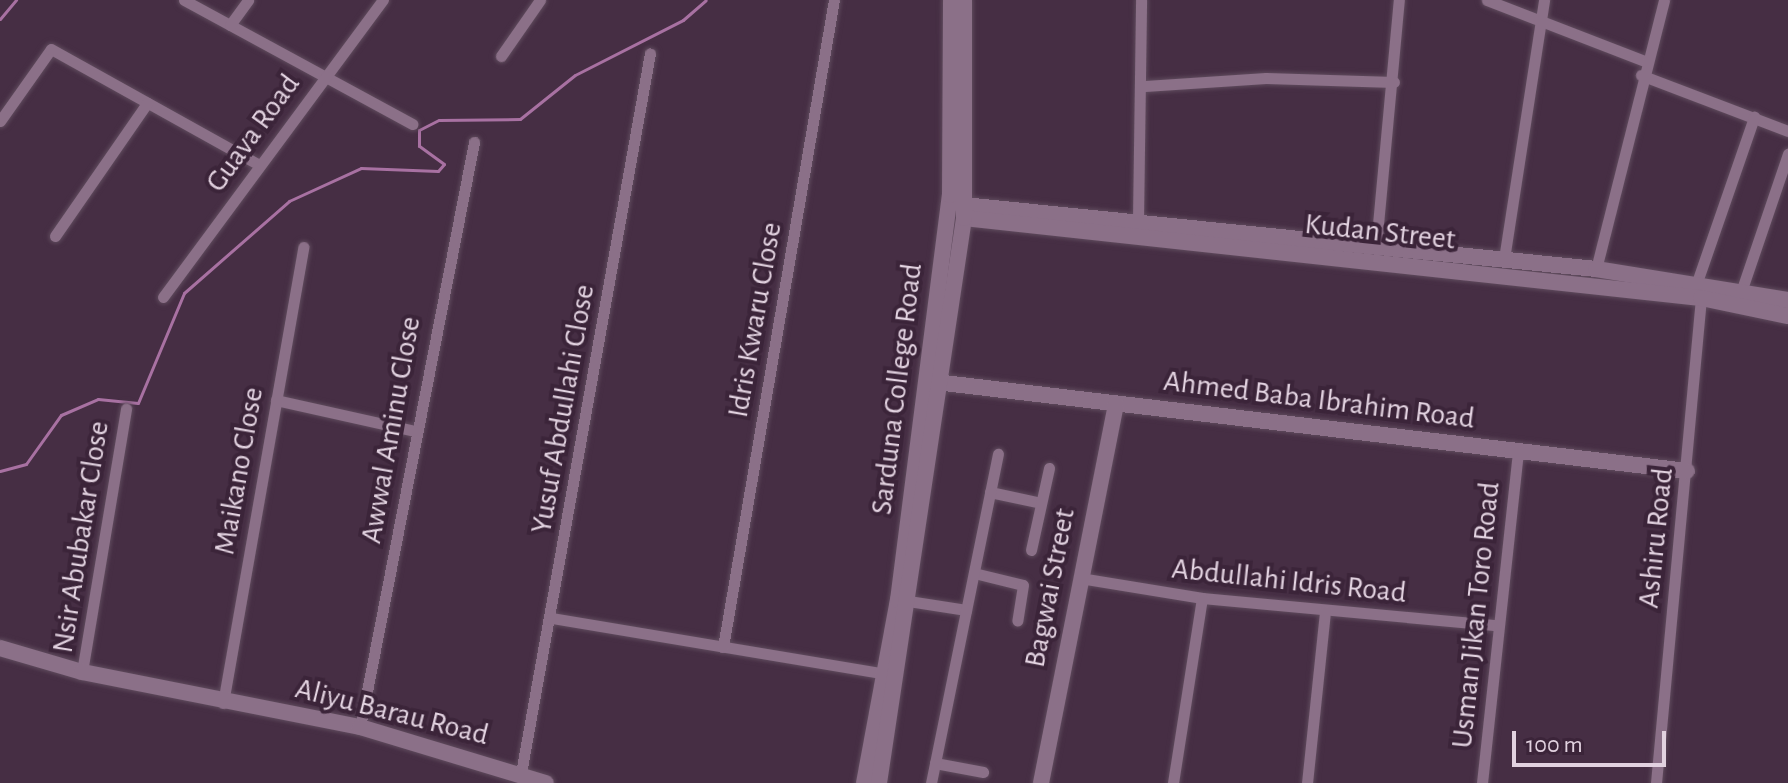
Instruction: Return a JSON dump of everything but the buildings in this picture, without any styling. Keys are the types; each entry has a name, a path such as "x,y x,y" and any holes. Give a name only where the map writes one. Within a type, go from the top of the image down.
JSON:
{"street":[{"path":"184,0 412,124"},
{"path":"230,25 248,0"},
{"name":"Guava Road","path":"163,297 383,0"},
{"path":"501,56 540,0"},
{"name":"Idris Kwaru Close","path":"723,647 834,0"},
{"name":"Sarduna College Road","path":"879,783 905,601 950,195 951,0"},
{"name":"Sarduna College Road","path":"864,783 886,674 905,601 944,383 964,212 964,0"},
{"path":"1138,221 1145,86 1141,0"},
{"path":"1376,246 1394,82 1399,0"},
{"path":"1487,0 1542,18 1644,61"},
{"path":"1504,259 1544,0"},
{"path":"1596,269 1644,61 1664,0"},
{"path":"0,121 51,49 259,165"},
{"name":"Yusuf Abdullahi Close","path":"521,773 552,618 650,53"},
{"path":"1641,75 1788,131"},
{"path":"1145,86 1266,78 1394,82"},
{"path":"55,236 147,103"},
{"name":"Ashiru Road","path":"1656,783 1687,471 1699,290 1754,117"},
{"name":"Awwal Aminu Close","path":"360,727 415,431 474,142"},
{"path":"1742,289 1788,154"},
{"path":"964,212 1138,221 1504,259 1596,269 1699,290 1742,289 1788,300"},
{"name":"Kudan Street","path":"964,212 1699,290 1788,316"},
{"name":"Maikano Close","path":"223,703 303,247"},
{"name":"Ahmed Baba Ibrahim Road","path":"944,383 1687,471"},
{"path":"276,400 415,431"},
{"name":"Bagwai Street","path":"1041,783 1116,404"},
{"name":"Nsir Abubakar Close","path":"82,672 126,409"},
{"name":"Usman Jikan Toro Road","path":"1482,783 1494,625 1518,452"},
{"path":"931,783 998,454"},
{"path":"1031,550 1049,468"},
{"path":"990,492 1041,503"},
{"path":"974,573 1023,585 1017,621"},
{"name":"Abdullahi Idris Road","path":"1080,578 1202,598 1494,625"},
{"path":"1173,783 1202,598"},
{"path":"905,601 966,610"},
{"path":"1307,783 1325,611"},
{"path":"552,618 886,674"},
{"name":"Aliyu Barau Road","path":"0,648 82,672 223,703 360,727 546,783"},
{"path":"935,763 983,772"}],"waterway":[{"path":"0,19 16,0"},
{"path":"0,471 26,464 61,415 98,399 138,403 184,293 289,201 361,168 438,171 444,164 419,146 419,130 439,120 520,119 575,75 683,20 706,0"}]}
